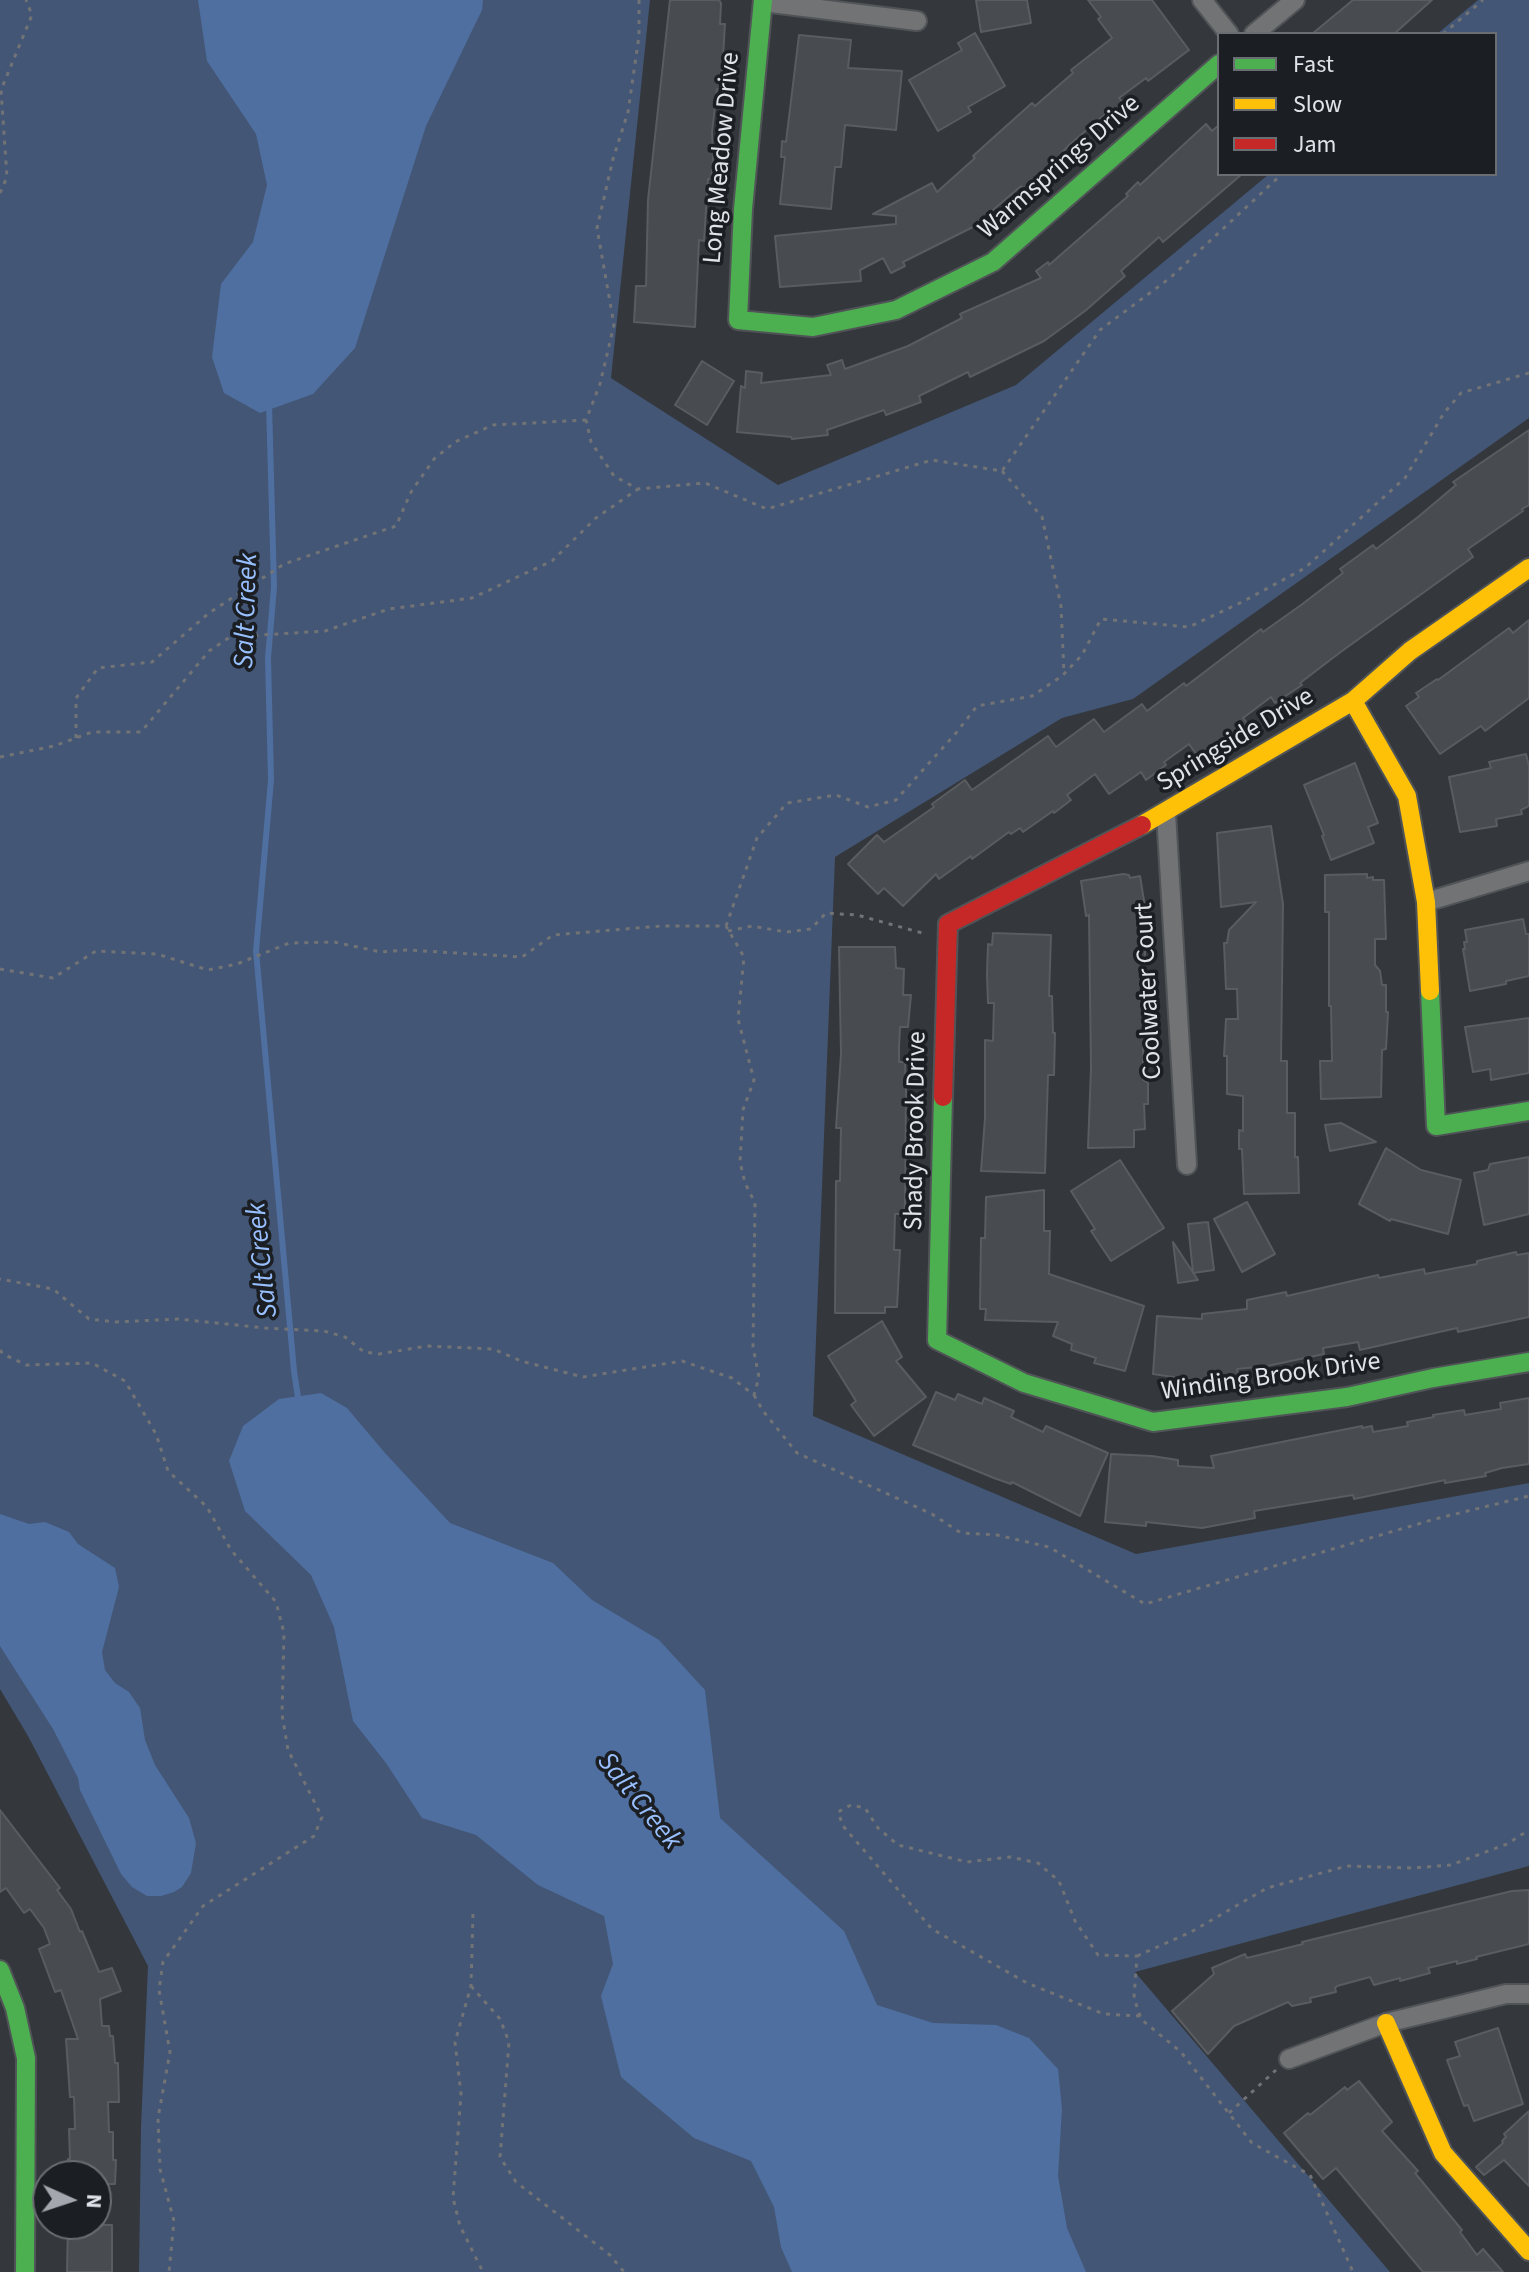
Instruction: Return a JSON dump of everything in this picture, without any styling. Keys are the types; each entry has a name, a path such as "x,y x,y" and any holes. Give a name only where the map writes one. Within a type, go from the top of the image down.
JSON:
{"street":[{"path":"1202,0 1227,32"},
{"path":"1256,32 1295,0"},
{"path":"763,1 917,21"},
{"name":"Long Meadow Drive","path":"738,320 743,209 763,1"},
{"name":"Warmsprings Drive","path":"738,320 813,327 896,310 993,262 1217,66"},
{"name":"Springside Drive","path":"948,932 1166,813 1353,701 1410,651 1529,568"},
{"path":"1353,701 1407,796 1426,902 1436,1126 1529,1111"},
{"name":"Coolwater Court","path":"1166,813 1187,1165"},
{"path":"1426,902 1529,871"},
{"name":"Shady Brook Drive","path":"937,1340 948,932"},
{"name":"Winding Brook Drive","path":"937,1340 1024,1383 1153,1422 1347,1397 1433,1378 1529,1362"},
{"path":"0,1970 15,2008 26,2058 25,2272"},
{"path":"1289,2059 1386,2023 1506,1994 1529,1994"},
{"path":"1386,2023 1443,2153 1529,2251"}],"path":[{"path":"0,193 7,177 1,90 32,15 26,0"},
{"path":"1445,32 1483,0"},
{"path":"754,1395 759,1377 753,1347 755,1203 745,1183 740,1162 743,1110 754,1080 738,1019 744,957 727,929 757,838 787,803 836,795 868,807 896,800 977,706 1032,696 1064,675 1082,655 1101,619 1189,627 1305,568 1405,478 1444,413 1461,393 1529,373"},
{"path":"76,738 76,698 98,668 152,662 209,613 284,564 396,526 411,492 434,459 455,442 493,425 586,420"},
{"path":"1002,471 1042,517 1061,606 1064,675"},
{"path":"0,757 54,746 92,732 141,732 209,651 230,637 325,631 389,609 472,598 552,561 596,518 638,489"},
{"path":"0,969 53,978 96,951 157,954 208,970 237,964 289,943 334,942 381,952 407,950 522,957 553,935 661,926 727,929 752,926 786,932 811,929 826,913 857,915 948,932"},
{"path":"0,1279 53,1289 89,1319 116,1322 178,1319 324,1331 345,1337 364,1352 379,1354 427,1346 493,1349 521,1361 583,1377 682,1361 732,1378 754,1395 797,1453 932,1514 961,1533 997,1535 1049,1547 1145,1604 1435,1519 1529,1496"},
{"path":"0,1350 26,1365 92,1363 125,1381 156,1434 168,1471 207,1507 231,1550 276,1602 284,1633 282,1714 288,1750 322,1817 314,1836 203,1906 163,1962 159,1990 170,2052 158,2118 160,2169 174,2221 169,2272"},
{"path":"1140,2016 1104,2014 1027,1983 932,1929 843,1826 838,1812 851,1805 865,1808 878,1828 898,1845 967,1862 1010,1857 1038,1863 1059,1881 1075,1921 1098,1955 1137,1956 1191,1932 1267,1888 1347,1866 1413,1868 1451,1865 1507,1844 1529,1830"},
{"path":"473,1914 471,1986 455,2042 461,2094 453,2198 460,2226 483,2272"},
{"path":"1137,1956 1134,1998 1142,2020 1181,2052 1252,2143 1310,2175 1353,2272"},
{"path":"471,1986 500,2019 509,2042 500,2157 516,2182 610,2255 624,2272"},
{"path":"1229,2113 1289,2059"}],"shaded area":[{"path":"0,0 650,0 611,378 778,485 1016,385 1267,176 1497,176 1497,32 1439,32 1478,0 1529,0 1529,418 1133,699 1062,718 835,857 813,1416 1136,1554 1529,1483 1529,1866 1135,1972 1390,2272 139,2272 148,1966 28,1736 0,1689"}],"water":[{"path":"198,0 483,0 482,10 426,126 355,348 313,394 260,413 224,393 212,357 221,284 253,242 267,185 256,134 207,61"},
{"path":"321,1393 347,1408 450,1523 553,1563 592,1600 659,1640 705,1690 720,1818 844,1931 877,2005 933,2023 996,2025 1029,2038 1058,2069 1062,2109 1058,2176 1067,2228 1086,2272 792,2272 781,2247 774,2207 751,2161 694,2138 621,2077 601,1996 613,1964 604,1916 538,1885 476,1835 422,1818 386,1763 353,1721 334,1627 311,1575 245,1511 229,1461 243,1426 279,1399"},
{"path":"0,1514 29,1524 45,1522 69,1532 78,1544 115,1568 119,1587 102,1652 105,1670 115,1683 129,1692 140,1708 145,1740 155,1765 189,1818 196,1843 191,1873 182,1887 174,1892 147,1896 132,1887 121,1874 53,1729 0,1646"}],"building":[{"path":"670,0 719,0 720,24 725,24 721,89 717,89 712,132 713,158 711,179 708,179 704,241 699,240 695,327 634,322 636,286 646,286 648,200"},
{"path":"976,0 1027,0 1031,23 981,32"},
{"path":"1088,0 1152,0 1189,50 1119,98 1125,105 1112,115 1109,111 1069,145 1037,180 1025,190 1021,186 973,227 903,262 905,266 891,273 883,258 860,270 861,281 780,287 775,236 896,224 896,216 873,214 932,183 937,192 1032,103 1035,106 1073,73 1071,70 1112,38"},
{"path":"1353,0 1432,0 1396,32 1314,32"},
{"path":"975,33 1005,86 968,107 971,112 938,131 909,80 962,50 958,43"},
{"path":"799,35 851,40 848,68 902,71 896,130 845,125 841,167 835,167 831,209 780,204 785,157 781,157 782,141 786,142"},
{"path":"1206,124 1212,131 1217,127 1217,176 1240,176 1163,242 1159,237 1121,271 1125,276 1044,341 970,377 968,372 919,396 921,402 886,415 884,410 827,430 828,435 792,439 737,432 741,386 745,388 746,371 762,373 761,383 831,375 827,365 842,360 845,369 908,346 962,318 960,314 1041,278 1036,271 1048,262 1049,265 1128,196 1126,194 1138,182 1140,185"},
{"path":"702,361 734,381 707,425 675,405"},
{"path":"1529,430 1529,505 1523,511 1468,549 1473,557 1342,651 1300,683 1302,685 1275,703 1271,697 1243,718 1247,723 1199,758 1189,744 1146,780 1141,772 1109,794 1095,774 1067,795 1071,800 1054,813 1023,832 1020,828 1011,834 1009,832 939,879 936,874 903,906 884,888 878,894 848,864 877,835 884,842 934,807 932,804 965,780 972,790 1048,736 1056,747 1094,719 1104,732 1142,704 1147,711 1184,683 1186,686 1261,629 1263,632 1301,605 1343,573 1340,569 1373,545 1376,549 1418,517 1456,485 1453,482"},
{"path":"1529,620 1529,698 1485,731 1481,726 1440,754 1406,706 1419,697 1416,693 1509,628 1513,633"},
{"path":"1526,754 1529,806 1521,810 1522,814 1496,819 1497,826 1460,832 1449,777 1491,768 1489,762"},
{"path":"1355,763 1378,823 1368,827 1374,843 1331,860 1304,785"},
{"path":"1271,826 1283,904 1281,1061 1287,1061 1287,1113 1295,1113 1299,1193 1244,1194 1242,1149 1239,1149 1239,1130 1243,1131 1243,1096 1227,1094 1227,1056 1224,1056 1226,1019 1238,1019 1237,989 1226,989 1224,943 1227,943 1229,930 1256,902 1221,907 1217,833"},
{"path":"1123,874 1130,878 1140,876 1146,913 1144,990 1148,1036 1143,1036 1143,1080 1148,1083 1148,1104 1144,1104 1145,1129 1134,1130 1134,1147 1088,1148 1091,1068 1089,915 1086,916 1081,881"},
{"path":"1367,874 1367,878 1384,880 1386,939 1375,939 1375,965 1380,971 1382,985 1386,985 1388,1012 1386,1049 1382,1050 1381,1097 1321,1099 1320,1061 1332,1061 1329,912 1325,912 1325,875"},
{"path":"1523,919 1526,934 1529,934 1529,976 1470,991 1463,949 1464,942 1467,942 1465,930"},
{"path":"993,933 1051,935 1049,996 1052,996 1055,1033 1054,1075 1048,1075 1045,1173 981,1171 985,1040 993,1041 994,1003 988,1003 987,974 988,944 992,945"},
{"path":"839,947 895,947 896,968 904,969 903,995 911,995 908,1027 900,1027 899,1046 899,1062 905,1062 906,1089 905,1203 904,1214 895,1214 894,1250 900,1250 897,1307 885,1307 885,1313 835,1313 836,1181 840,1181 841,1128 836,1128 841,1054"},
{"path":"1529,1018 1529,1073 1491,1080 1490,1069 1473,1072 1465,1027"},
{"path":"1341,1123 1376,1142 1330,1151 1325,1125"},
{"path":"1386,1148 1421,1170 1461,1180 1448,1234 1390,1221 1359,1204"},
{"path":"1529,1157 1529,1214 1484,1225 1474,1173 1488,1170 1490,1164"},
{"path":"1120,1160 1164,1228 1111,1261 1091,1231 1095,1229 1071,1191"},
{"path":"1044,1190 1044,1231 1050,1231 1049,1274 1144,1306 1125,1371 1094,1363 1096,1358 1071,1350 1072,1344 1053,1336 1058,1322 985,1320 986,1309 980,1309 981,1238 985,1238 986,1197"},
{"path":"1247,1202 1275,1254 1242,1272 1214,1219"},
{"path":"1208,1222 1214,1270 1193,1273 1188,1224"},
{"path":"1173,1242 1198,1280 1178,1283"},
{"path":"1516,1252 1517,1255 1529,1253 1529,1317 1458,1332 1457,1328 1360,1350 1358,1342 1323,1348 1324,1354 1237,1369 1238,1375 1194,1380 1153,1374 1157,1316 1202,1319 1202,1314 1247,1309 1247,1300 1286,1292 1287,1296 1378,1275 1379,1278 1424,1269 1425,1274 1477,1264 1477,1261"},
{"path":"882,1321 902,1357 896,1361 926,1397 874,1436 851,1405 856,1401 828,1356"},
{"path":"936,1392 955,1400 958,1394 982,1404 984,1398 1014,1411 1011,1417 1043,1432 1046,1426 1108,1453 1080,1516 1012,1482 994,1478 913,1445"},
{"path":"1529,1398 1529,1464 1502,1468 1485,1473 1486,1476 1445,1483 1445,1480 1354,1499 1353,1495 1254,1511 1255,1518 1202,1528 1146,1522 1146,1526 1105,1522 1111,1454 1152,1456 1178,1460 1178,1466 1214,1468 1211,1456 1362,1426 1372,1426 1373,1432 1408,1426 1407,1422 1433,1415 1464,1410 1465,1415 1501,1409 1500,1403"},
{"path":"0,1810 60,1888 57,1890 71,1909 99,1972 112,1968 121,1991 100,1999 102,2026 109,2026 115,2063 118,2063 119,2102 108,2102 109,2132 113,2132 113,2160 116,2160 115,2184 112,2184 112,2160 68,2160 69,2129 75,2129 66,2039 78,2039 61,1990 55,1992 39,1949 50,1944 44,1928 30,1909 24,1913 6,1888 0,1892"},
{"path":"1529,1890 1529,1944 1457,1964 1457,1961 1428,1968 1430,1973 1400,1981 1400,1978 1374,1985 1370,1977 1337,1986 1336,1992 1310,1998 1311,2002 1292,2006 1288,2002 1234,2026 1208,2054 1172,2011 1214,1974 1212,1968 1245,1954 1247,1958 1512,1891"},
{"path":"1498,2028 1523,2104 1474,2121 1468,2105 1464,2106 1447,2060 1460,2056 1455,2042"},
{"path":"1359,2081 1392,2122 1382,2131 1418,2171 1415,2173 1462,2230 1460,2232 1477,2255 1483,2249 1503,2272 1423,2272 1336,2168 1323,2179 1284,2133 1345,2087 1347,2090"},
{"path":"1529,2111 1529,2186 1504,2160 1484,2175 1476,2167 1503,2143 1504,2134"},
{"path":"68,2240 112,2240 112,2272 67,2272"}],"waterway":[{"name":"Salt Creek","path":"269,403 274,587 268,658 271,780 256,951 299,1404"}],"traffic: fast":[{"path":"763,0 743,209 738,320 813,327 896,310 993,262 1217,66"},
{"path":"1430,991 1436,1126 1529,1111"},
{"path":"943,1097 937,1340 1024,1383 1153,1422 1347,1397 1433,1378 1529,1362"},
{"path":"0,1970 15,2008 26,2058 25,2272"}],"traffic: slow":[{"path":"1142,825 1353,701 1410,651 1529,568"},
{"path":"1353,701 1407,796 1426,902 1430,991"},
{"path":"1386,2023 1443,2153 1529,2251"}],"traffic: jam":[{"path":"943,1097 948,924 1142,825"}]}
